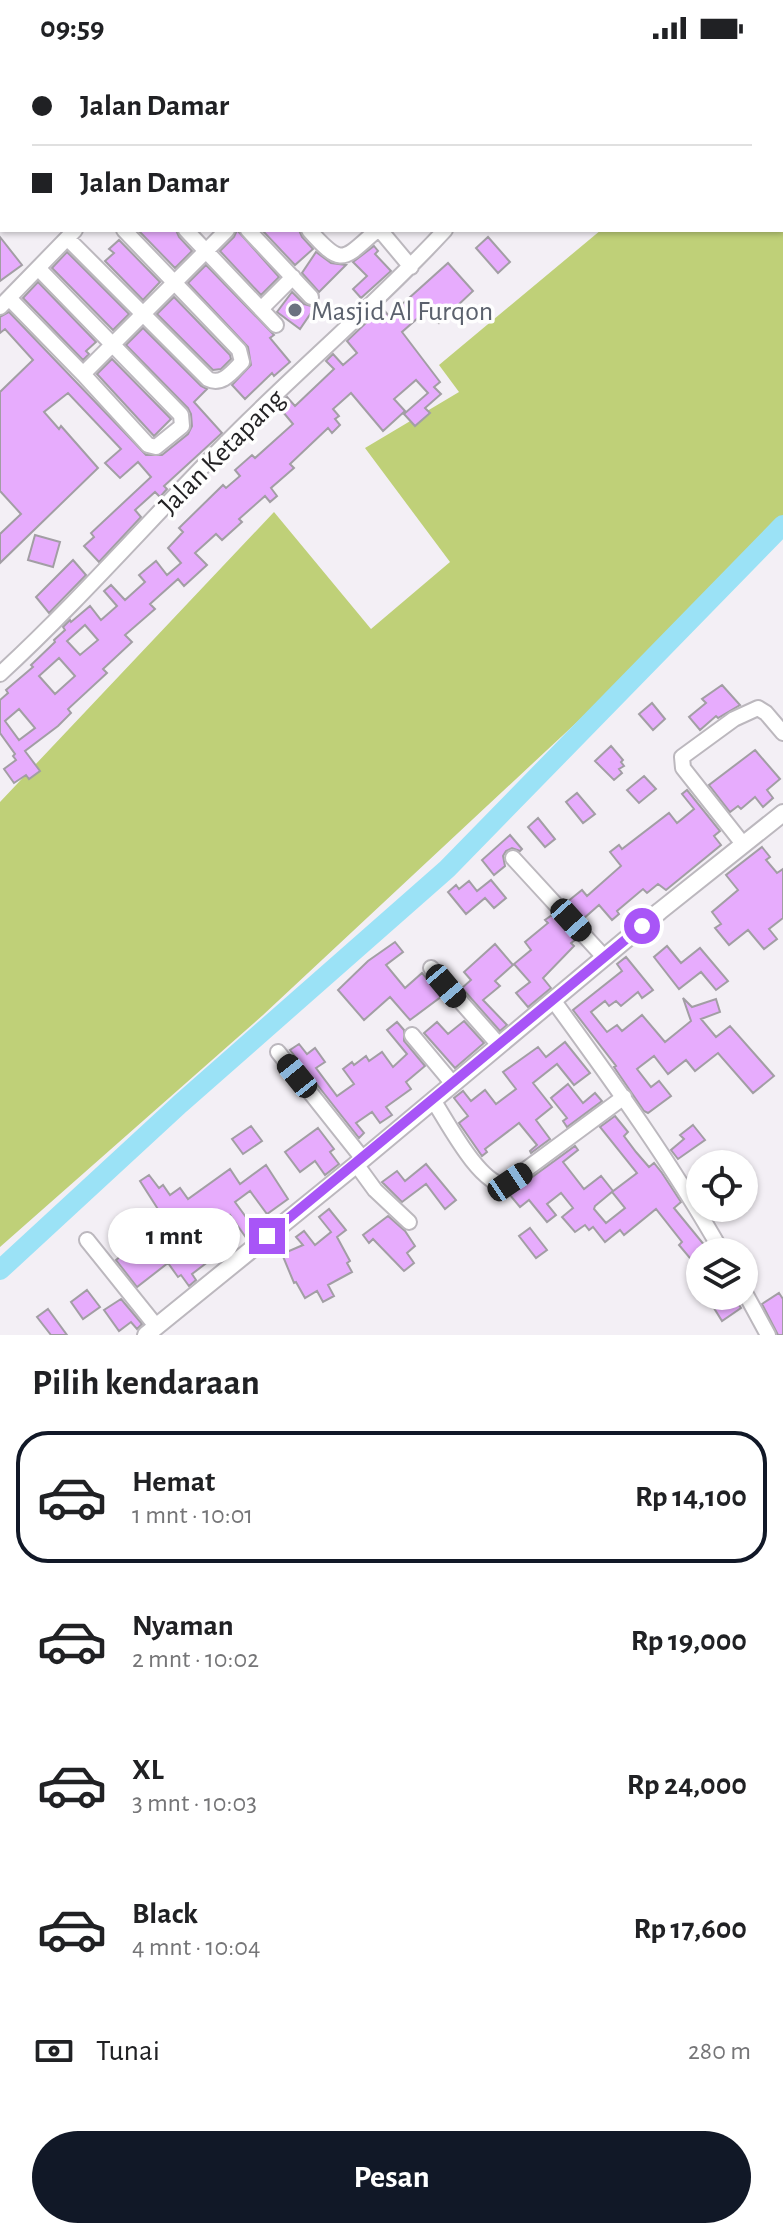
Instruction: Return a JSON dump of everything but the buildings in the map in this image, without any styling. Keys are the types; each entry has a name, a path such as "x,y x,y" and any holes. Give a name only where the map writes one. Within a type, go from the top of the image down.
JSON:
{"street":[{"path":"38,268 181,415 183,423 161,446 148,445 83,374 4,303 71,234 208,379 218,381 242,362 239,350 126,232"},
{"path":"188,232 276,325"},
{"path":"83,374 225,232"},
{"path":"250,232 311,297"},
{"path":"311,232 330,253 342,256 350,254 376,232"},
{"path":"380,232 411,267"},
{"name":"Jalan Ketapang","path":"0,674 49,628 247,422 411,267 443,232"},
{"path":"261,309 293,277"},
{"path":"743,844 683,768 682,757 734,719 758,708 783,733"},
{"path":"87,1240 151,1331 604,957 783,814"},
{"path":"513,858 604,957"},
{"path":"431,968 499,1045"},
{"path":"553,1000 624,1097 690,1195 714,1238"},
{"path":"412,1035 453,1084"},
{"path":"278,1052 359,1162 375,1190 409,1222"},
{"path":"433,1100 485,1175 495,1184 505,1185 538,1164 624,1097"},
{"path":"754,1310 768,1335"}],"green space":[{"path":"599,232 783,232 783,519 725,584 263,1015 0,1247 0,802 274,512 371,629 450,562 365,448 459,392 439,365"}],"waterway":[{"path":"0,1270 180,1104 447,869 783,525"}],"place":[{"name":"Masjid Al Furqon","path":"295,310"}],"route":[{"path":"267,1236 642,926"}]}
